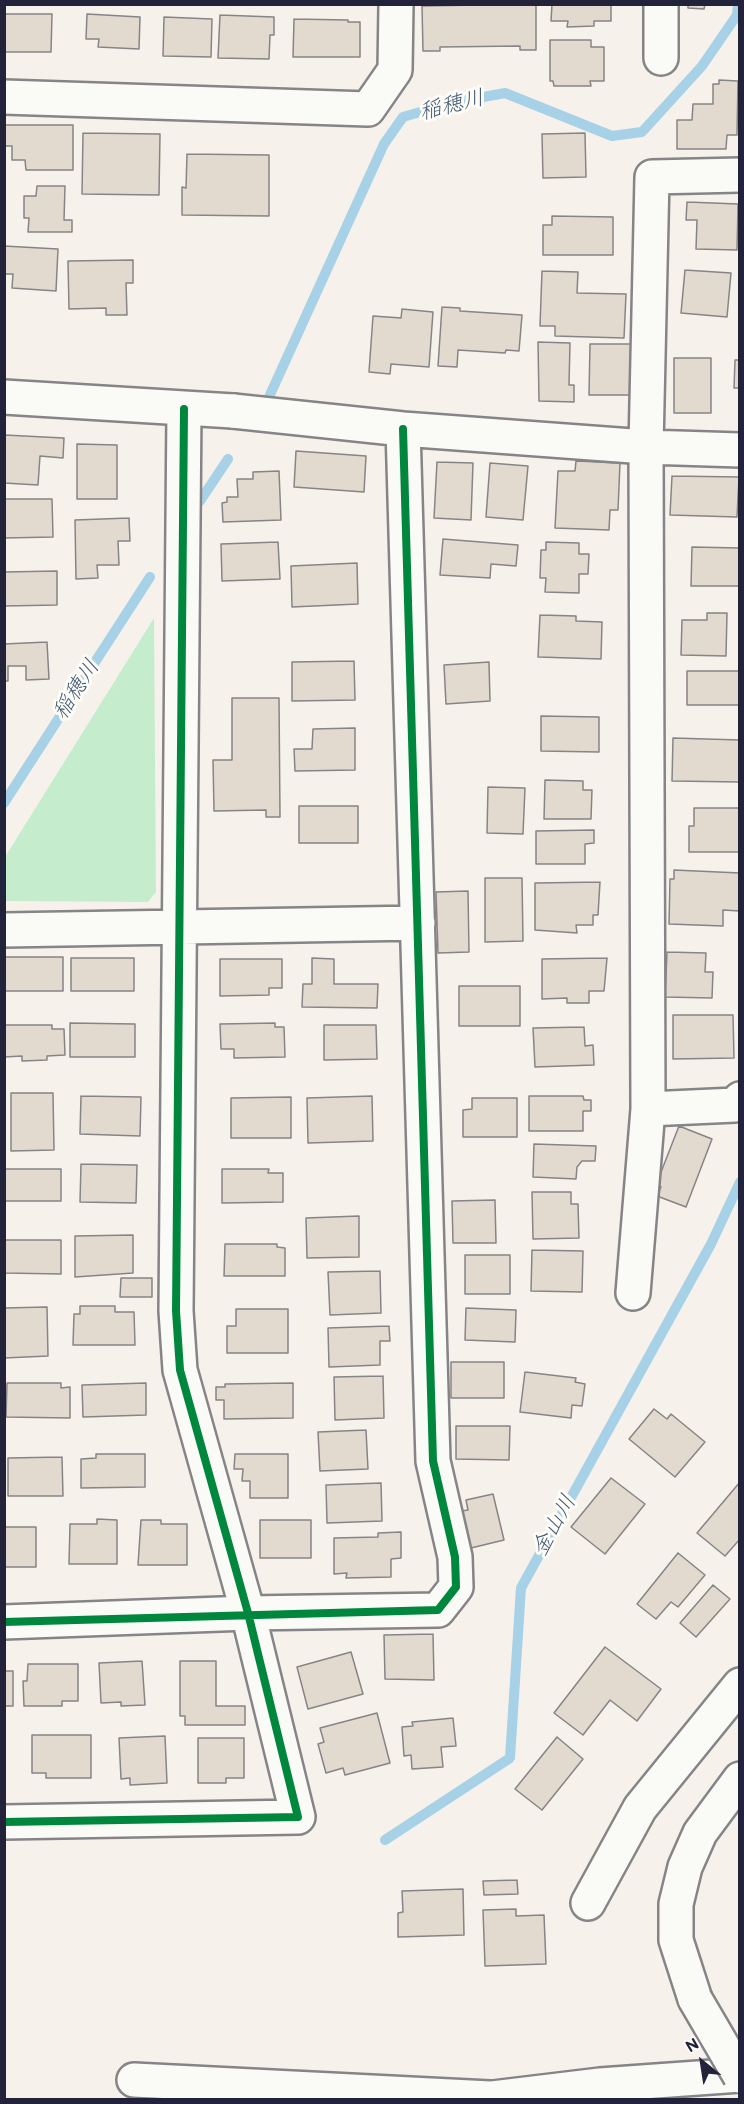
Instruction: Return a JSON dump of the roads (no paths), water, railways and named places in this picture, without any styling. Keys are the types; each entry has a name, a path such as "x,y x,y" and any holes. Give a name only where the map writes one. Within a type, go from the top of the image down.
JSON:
{"main road":[{"path":"4,97 368,109 395,70 396,4"},
{"path":"661,4 661,58"},
{"path":"633,1293 648,1109 646,447 652,177 740,175"},
{"path":"4,397 233,411 403,429 646,447 740,450"},
{"path":"4,1822 298,1817 248,1613 180,1370 176,1311 184,409"},
{"path":"4,1622 248,1613 438,1610 456,1587 455,1557 433,1461 403,429"},
{"path":"4,930 418,923"},
{"path":"648,1109 735,1105 740,1099"},
{"path":"588,1903 640,1808 740,1685"},
{"path":"134,2080 483,2099 600,2085 740,2076 695,1999 676,1940 676,1904 685,1867 700,1833 740,1779"}],"waterway":[{"name":"稲穂川","path":"269,397 384,144 403,117 451,103 505,93 612,136 642,132 702,66 737,15 738,4"},
{"name":"稲穂川","path":"200,501 228,459"},
{"name":"稲穂川","path":"4,803 150,577"},
{"name":"金山川","path":"385,1840 510,1758 521,1588 711,1244 740,1182"}]}
